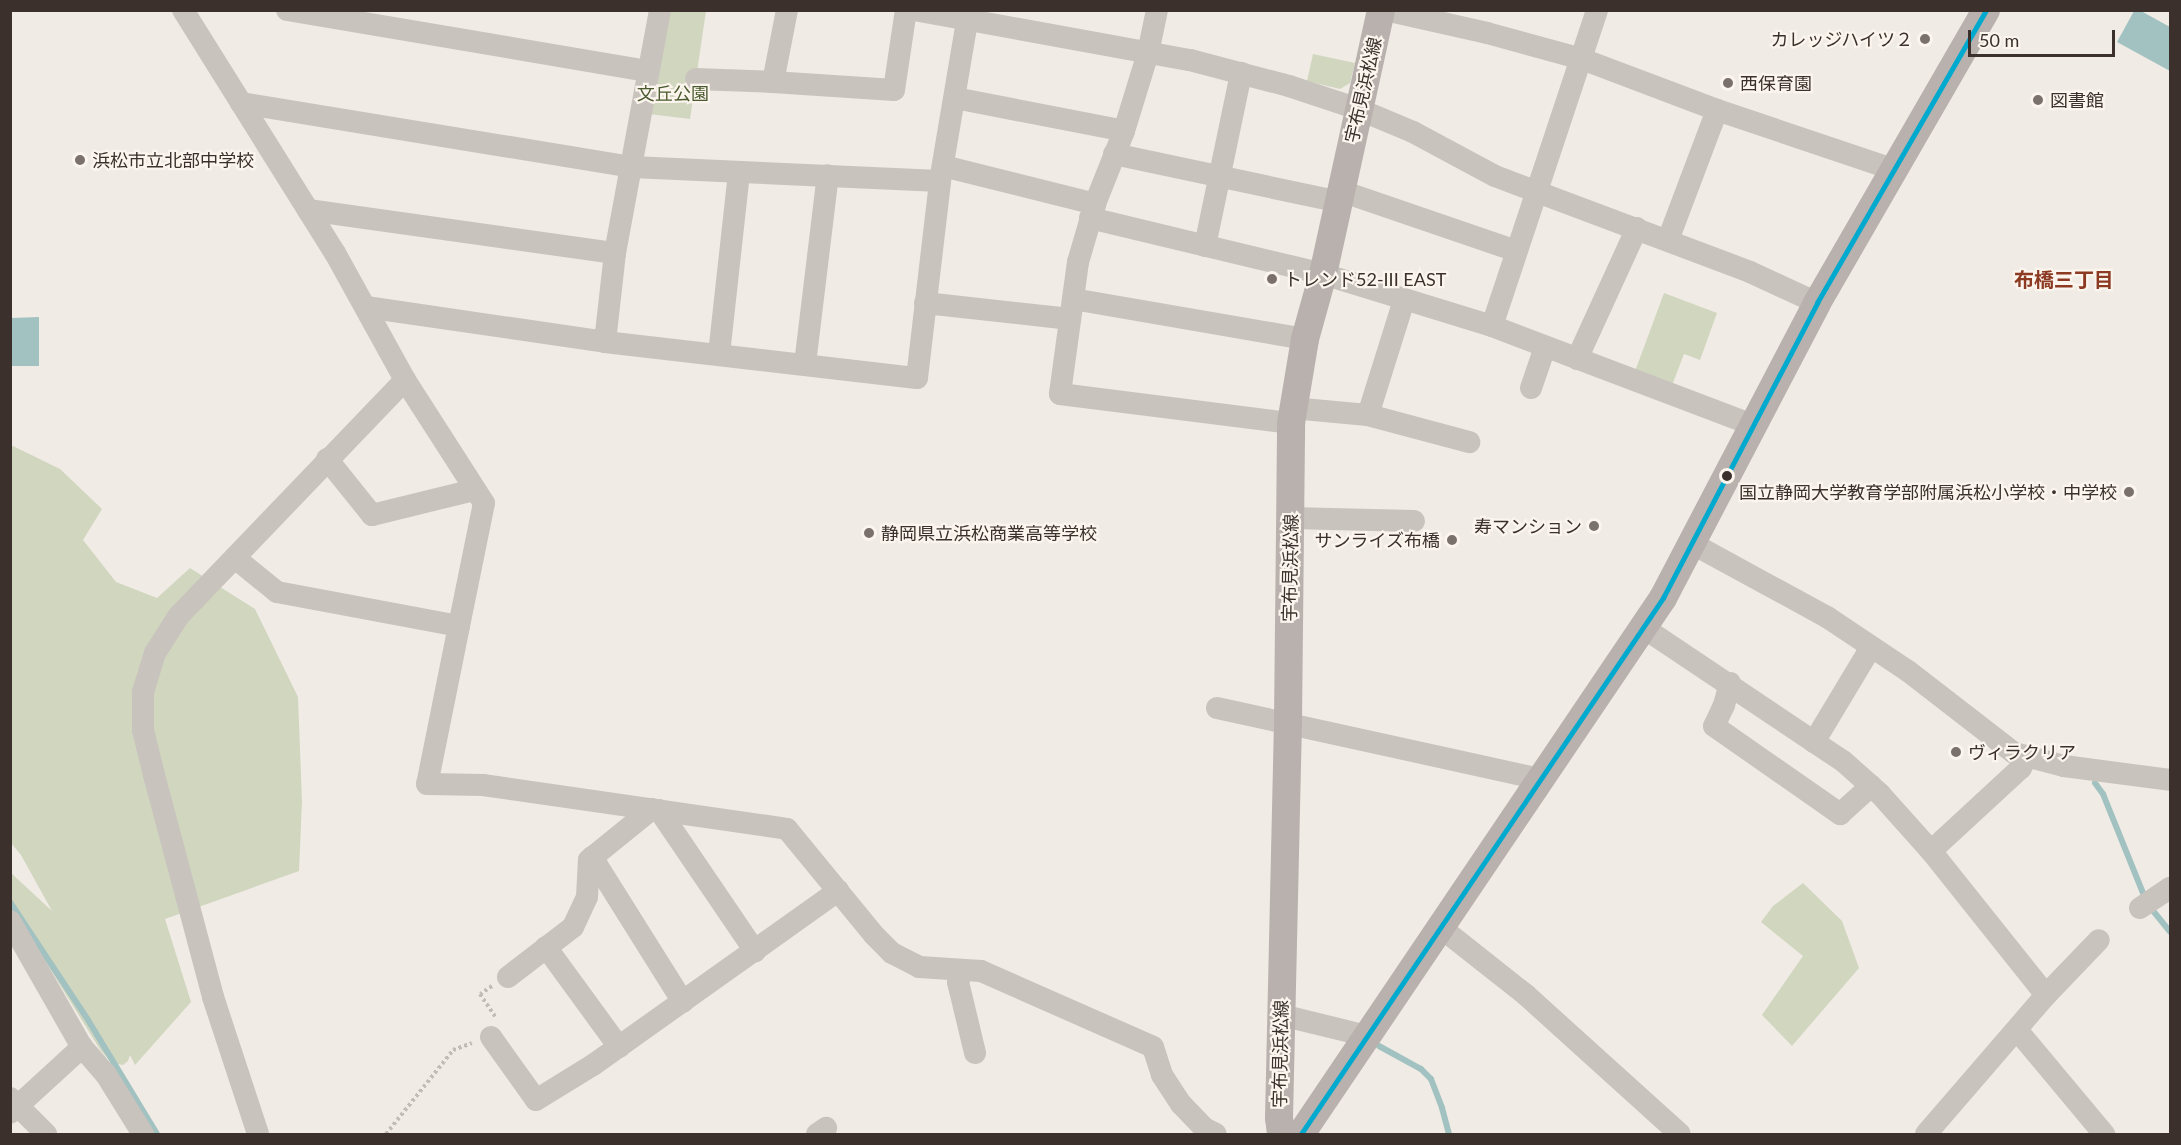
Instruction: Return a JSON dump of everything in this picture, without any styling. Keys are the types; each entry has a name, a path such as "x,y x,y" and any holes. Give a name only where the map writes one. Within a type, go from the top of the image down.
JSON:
{"main road":[{"name":"宇布見浜松線","path":"1281,1134 1279,1118 1292,415 1305,339 1323,274 1358,109 1383,10"},
{"path":"1301,1134 1663,598 1817,303 1986,10"}],"street":[{"path":"183,10 308,210 366,307 405,380 484,503 427,784 483,785 787,829 892,953 919,967 981,970 1153,1047 1162,1075 1181,1104 1204,1128 1216,1134"},
{"path":"287,10 648,70"},
{"path":"606,342 615,253 660,10"},
{"path":"773,82 787,10"},
{"path":"696,79 894,90 906,10"},
{"path":"914,10 968,15 1240,73 1358,109 1413,132 1477,168 1750,272 1817,303"},
{"path":"1157,10 1148,53 1124,131 1092,211 1078,262 1060,394 1292,415 1368,415 1469,442"},
{"path":"1383,10 1487,33 1582,59 1717,110 1894,170"},
{"path":"1492,326 1535,192 1598,10"},
{"path":"366,307 606,342 917,378 941,174 968,15"},
{"path":"1205,246 1221,177 1240,73"},
{"path":"955,98 1124,131"},
{"path":"241,103 632,168 739,174 778,172 828,175 941,174 1092,211 1205,246 1323,274 1492,326 1753,425"},
{"path":"1668,240 1717,110"},
{"path":"1114,154 1221,177 1340,196 1516,250"},
{"path":"719,354 739,174"},
{"path":"805,364 828,175"},
{"path":"308,210 615,253"},
{"path":"1577,358 1637,228"},
{"path":"1368,415 1404,300"},
{"path":"925,303 1072,309 1305,339"},
{"path":"1531,388 1545,347"},
{"path":"258,1134 213,997 143,730 143,692 155,652 178,617 405,380"},
{"path":"327,459 372,515 474,490"},
{"path":"1290,518 1414,521"},
{"path":"1693,544 1827,617 1908,671 2014,753 2064,766 2170,780"},
{"path":"235,558 278,592 459,626"},
{"path":"1644,628 1730,683 1843,761 1871,786 1931,851 2046,995"},
{"path":"1814,742 1871,646"},
{"path":"1730,683 1724,705 1714,726 1840,814 1871,786"},
{"path":"1217,708 1540,778"},
{"path":"1931,851 2021,768 2027,756"},
{"path":"508,977 573,927 587,897 589,860 656,809"},
{"path":"656,809 755,951"},
{"path":"592,857 683,1002"},
{"path":"2145,905 2170,888"},
{"path":"491,1037 536,1100 619,1047 838,891"},
{"path":"10,921 82,1047 105,1073 143,1134"},
{"path":"1440,927 1526,995 1680,1134"},
{"path":"1926,1134 2046,995 2099,940"},
{"path":"546,947 619,1047"},
{"path":"962,970 958,982 975,1053"},
{"path":"1281,1015 1367,1036"},
{"path":"2018,1030 2103,1134"},
{"path":"46,1134 13,1106 82,1047"}],"path":[{"path":"386,1134 453,1050 491,1037 503,1028 480,994 508,977"}],"green space":[{"name":"文丘公園","path":"666,11 706,11 690,119 649,114"},
{"path":"1313,54 1355,63 1350,83 1340,89 1307,81"},
{"path":"1664,293 1717,313 1700,360 1684,354 1671,388 1634,374"},
{"path":"13,446 60,469 102,509 83,540 116,582 157,598 190,568 255,609 298,697 302,801 299,871 165,919 191,1002 135,1065 130,1055 128,1061 123,1065 112,1063 101,1051 11,906 10,872 52,911 21,855 11,843 10,448"},
{"path":"1803,883 1842,921 1859,968 1792,1046 1762,1015 1803,956 1761,922 1773,906"}],"water":[{"path":"2134,11 2141,11 2170,27 2170,71 2117,42"},
{"path":"39,317 39,366 11,366 11,318"}],"waterway":[{"path":"2095,783 2103,794 2145,898"},
{"path":"10,902 88,1020 157,1134"},
{"path":"2150,907 2170,932"},
{"path":"1379,1046 1421,1069 1431,1079 1449,1134"}],"transit line":[{"path":"1301,1134 1663,598 1817,303 1986,10"}],"place":[{"name":"カレッジハイツ２","path":"1925,39"},
{"name":"西保育園","path":"1728,83"},
{"name":"図書館","path":"2038,100"},
{"name":"浜松市立北部中学校","path":"80,160"},
{"name":"トレンド52-III EAST","path":"1272,279"},
{"name":"国立静岡大学教育学部附属浜松小学校・中学校","path":"2129,492"},
{"name":"寿マンション","path":"1594,526"},
{"name":"静岡県立浜松商業高等学校","path":"869,533"},
{"name":"サンライズ布橋","path":"1452,540"},
{"name":"ヴィラクリア","path":"1956,752"}],"district":[{"name":"布橋三丁目","path":"2064,279"}]}
